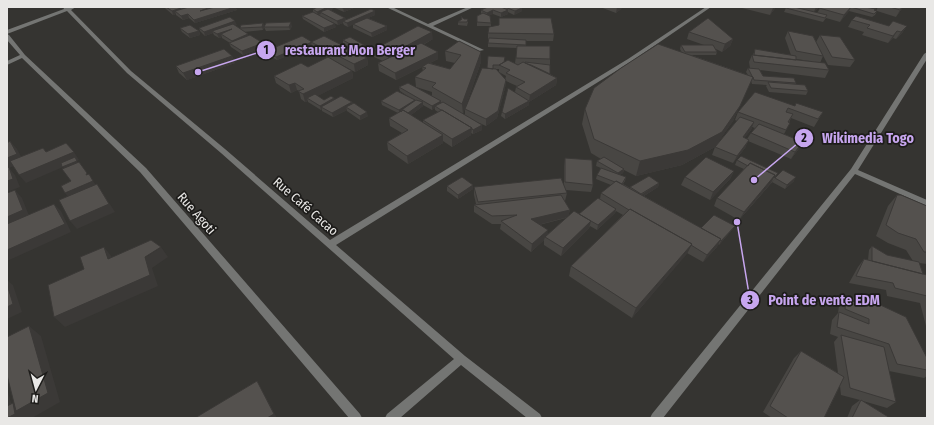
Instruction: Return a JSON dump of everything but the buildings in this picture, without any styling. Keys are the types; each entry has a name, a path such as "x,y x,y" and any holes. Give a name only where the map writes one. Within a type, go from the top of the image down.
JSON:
{"street":[{"path":"388,7 430,25 481,50"},
{"path":"430,25 472,7"},
{"path":"330,244 630,60 709,7"},
{"path":"7,32 68,8"},
{"name":"Rue Café Cacao","path":"68,8 129,72 223,151 461,359 536,418"},
{"name":"Rue Agoti","path":"7,36 23,56 142,170 356,418"},
{"path":"656,418 854,171 927,54"},
{"path":"7,63 23,56"},
{"path":"854,171 927,202"},
{"path":"391,418 461,359"}],"place":[{"name":"restaurant Mon Berger","path":"198,72"},
{"name":"Wikimedia Togo","path":"754,180"},
{"name":"Point de vente EDM","path":"737,222"}]}
